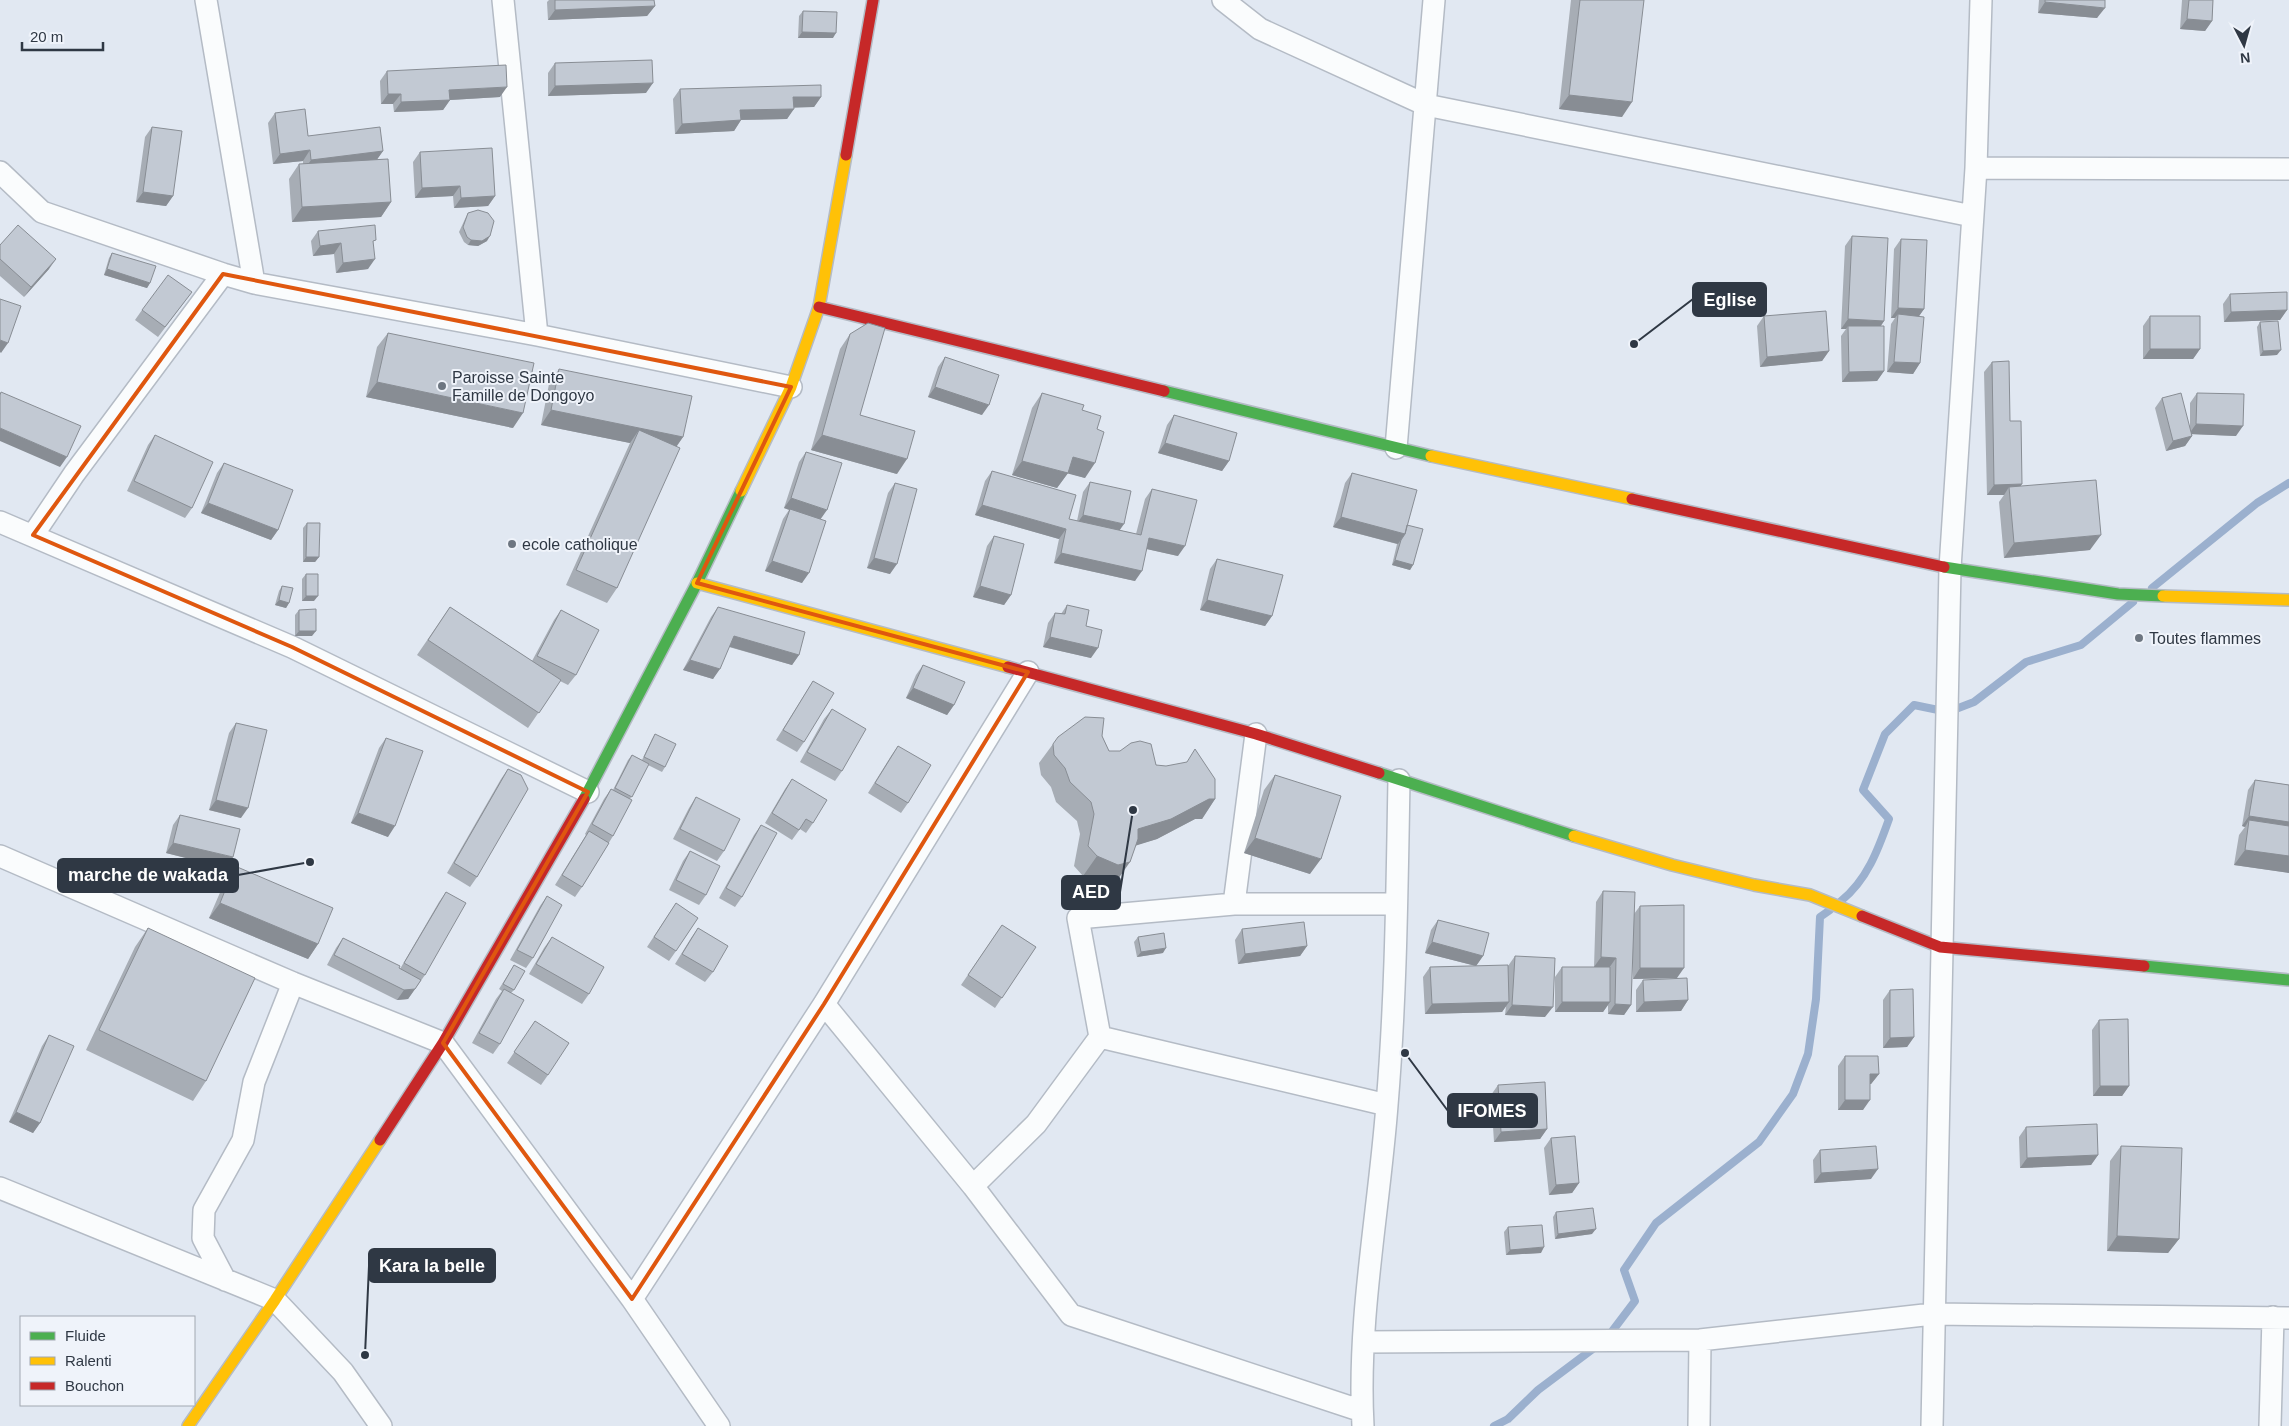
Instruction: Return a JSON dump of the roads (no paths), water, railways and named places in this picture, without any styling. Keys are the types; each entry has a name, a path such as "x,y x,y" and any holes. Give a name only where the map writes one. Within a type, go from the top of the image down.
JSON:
{"street":[{"path":"206,0 254,283"},
{"path":"503,0 537,335"},
{"path":"188,1426 275,1300 443,1043 588,792 697,583 791,387 819,307 873,0"},
{"path":"1223,0 1260,29 1426,105 1972,216"},
{"path":"1396,448 1434,0"},
{"path":"1932,1426 1940,947 1950,568 1976,168 1981,0"},
{"path":"1976,168 2289,169"},
{"path":"0,172 42,212 222,274 254,283 537,335 791,387"},
{"path":"33,535 74,474 222,274"},
{"path":"819,307 1396,448 1950,568 2118,594 2155,597 2289,600"},
{"path":"0,522 292,647 588,792"},
{"path":"697,583 1256,734 1672,865 1754,885 1810,895 1940,947 2289,980"},
{"path":"632,1299 824,1004 1028,672"},
{"path":"1234,904 1256,734"},
{"path":"824,1004 973,1186 1071,1315 1363,1418 1364,1342 1388,1105 1399,780"},
{"path":"0,856 294,983 443,1043 632,1299 719,1426"},
{"path":"973,1186 1036,1124 1100,1037 1078,918 1234,904 1396,904"},
{"path":"225,1280 203,1238 204,1210 243,1140 254,1082 294,983"},
{"path":"1100,1037 1388,1105"},
{"path":"0,1188 275,1300 343,1372 381,1426"},
{"path":"1364,1342 1700,1340 1933,1314 2281,1318 2270,1426"},
{"path":"1699,1426 1700,1340"}],"waterway":[{"path":"2152,588 2257,503 2289,483"},
{"path":"1841,901 1858,884 1871,864 1889,819 1863,790 1885,734 1914,705 1948,712 1974,702 2026,662 2081,645 2133,602"},
{"path":"1607,1338 1635,1301 1624,1270 1656,1223 1759,1142 1793,1094 1808,1054 1816,999 1820,917 1830,910"},
{"path":"1494,1426 1508,1419 1538,1390 1598,1345"}],"place":[{"name":"Eglise","path":"1634,344"},
{"name":"Paroisse Sainte Famille de Dongoyo","path":"442,386"},
{"name":"ecole catholique","path":"512,544"},
{"name":"Toutes flammes","path":"2139,638"},
{"name":"AED","path":"1133,810"},
{"name":"marche de wakada","path":"310,862"},
{"name":"IFOMES","path":"1405,1053"},
{"name":"Kara la belle","path":"365,1355"}]}
